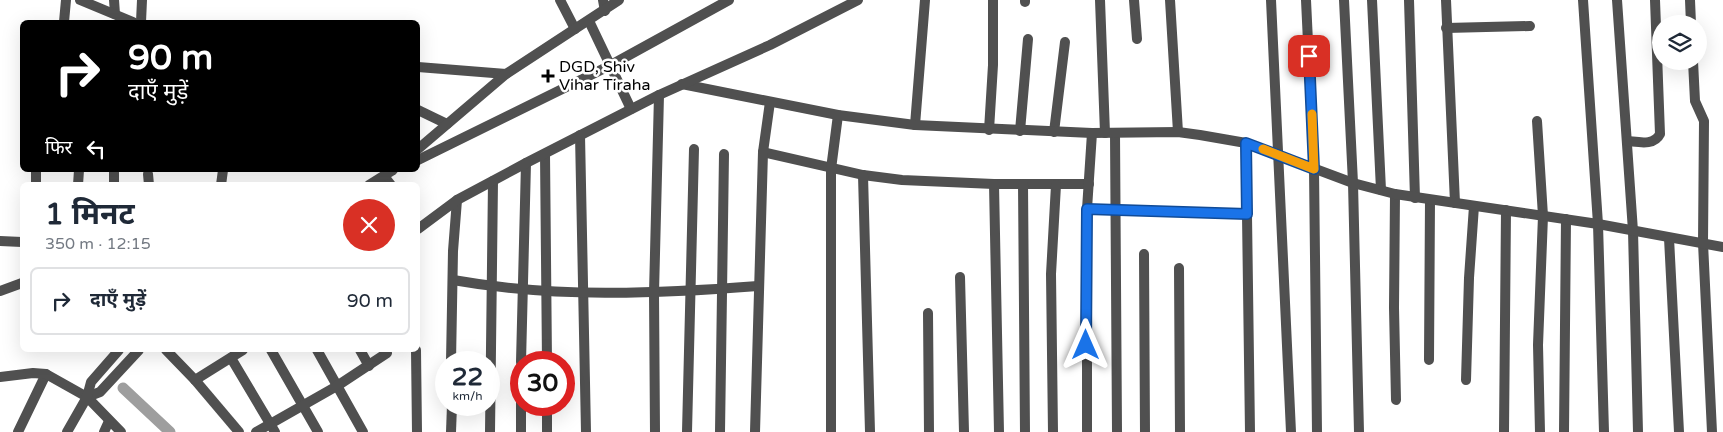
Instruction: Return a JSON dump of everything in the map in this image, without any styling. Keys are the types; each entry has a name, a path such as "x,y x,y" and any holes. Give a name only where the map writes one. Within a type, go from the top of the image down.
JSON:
{"street":[{"path":"64,20 66,0"},
{"path":"80,0 128,20"},
{"path":"114,0 115,14"},
{"path":"142,0 142,20"},
{"path":"560,0 575,29"},
{"path":"603,0 605,11"},
{"path":"420,147 506,74 605,11 619,0"},
{"path":"420,159 611,66 728,0"},
{"path":"420,225 457,200 526,162 659,95 770,45 858,0"},
{"path":"915,125 925,0"},
{"path":"989,130 993,65 993,0"},
{"path":"1100,0 1115,209 1116,432"},
{"path":"1134,0 1137,40"},
{"path":"1170,0 1178,132"},
{"path":"1271,0 1291,432"},
{"path":"1306,0 1314,169 1317,432"},
{"path":"1344,0 1353,183 1358,432"},
{"path":"1372,0 1380,190"},
{"path":"1409,0 1415,198"},
{"path":"1446,0 1455,203"},
{"path":"1583,0 1598,224 1604,432"},
{"path":"1617,0 1633,231 1638,432"},
{"path":"1627,142 1650,142 1654,141 1660,134 1655,0"},
{"path":"1690,0 1691,15"},
{"path":"589,21 631,109"},
{"path":"1446,28 1530,26"},
{"path":"1020,131 1028,39"},
{"path":"1054,132 1065,42"},
{"path":"420,67 506,74"},
{"path":"1693,70 1695,101 1704,119 1703,243 1712,432"},
{"path":"682,84 838,115 915,125 1054,132 1178,132 1246,143 1353,183 1396,194 1598,224 1723,247"},
{"path":"656,432 654,293 659,95"},
{"path":"755,432 763,152 770,102"},
{"path":"420,111 447,124"},
{"path":"831,432 831,169 838,115"},
{"path":"1537,121 1543,216 1538,345 1540,432"},
{"path":"1087,432 1087,209 1092,133"},
{"path":"580,135 586,432"},
{"path":"1246,143 1250,432"},
{"path":"687,432 694,149"},
{"path":"763,152 863,176 994,184 1089,184"},
{"path":"545,154 548,291 547,351"},
{"path":"720,432 724,154"},
{"path":"522,351 526,162"},
{"path":"374,182 391,172"},
{"path":"863,176 870,432"},
{"path":"490,432 493,181"},
{"path":"994,184 999,432"},
{"path":"1023,184 1024,432"},
{"path":"1053,432 1051,274 1056,185"},
{"path":"1396,194 1394,308 1396,400"},
{"path":"451,351 457,200"},
{"path":"1429,360 1430,200"},
{"path":"1466,380 1469,278 1474,206"},
{"path":"1087,209 1247,214"},
{"path":"1504,432 1506,210"},
{"path":"1564,432 1566,219"},
{"path":"1669,238 1678,432"},
{"path":"0,241 20,242"},
{"path":"1144,254 1145,432"},
{"path":"1179,268 1180,432"},
{"path":"960,277 964,432"},
{"path":"453,280 492,287 582,292 689,292 758,286"},
{"path":"0,291 20,285"},
{"path":"928,313 929,432"},
{"path":"67,432 86,397 91,382 116,352"},
{"path":"86,397 100,392 137,352"},
{"path":"168,352 239,432"},
{"path":"194,380 240,352"},
{"path":"272,352 318,432"},
{"path":"318,352 363,432"},
{"path":"361,352 369,366"},
{"path":"416,352 417,432"},
{"path":"256,432 273,428 303,405 337,386 387,353"},
{"path":"231,358 273,428"},
{"path":"0,377 33,373 46,374 86,397 121,432"},
{"path":"18,432 46,374"},
{"path":"451,432 452,416"},
{"path":"521,416 521,432"},
{"path":"547,416 547,432"},
{"path":"104,432 109,421"}],"waterway":[{"path":"123,388 170,432"}],"slow traffic":[{"path":"1263,149 1314,169 1312,114"}],"place":[{"name":"DGD, Shiv Vihar Tiraha","path":"548,76"}],"route":[{"path":"1086,345 1087,209 1247,214 1246,143 1314,169 1309,56"}]}
